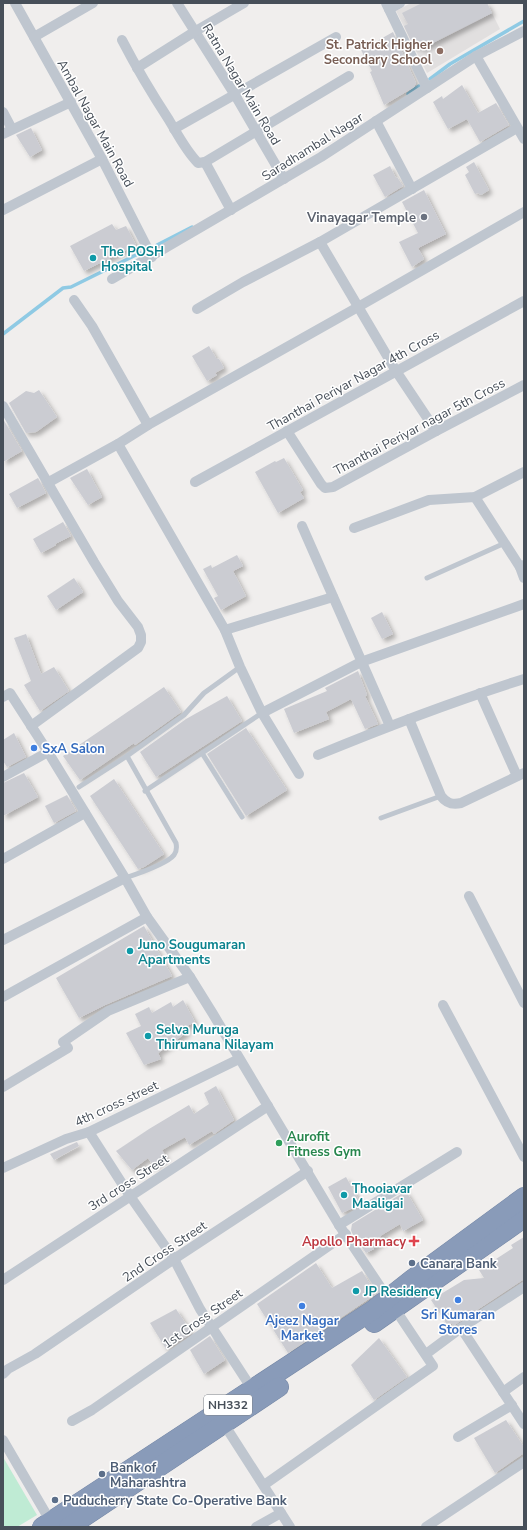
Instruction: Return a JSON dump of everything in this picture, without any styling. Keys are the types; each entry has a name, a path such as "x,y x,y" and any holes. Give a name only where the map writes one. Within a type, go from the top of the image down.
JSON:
{"highway":[{"name":"NH332","path":"69,1527 179,1446 256,1394 373,1310 398,1302 411,1280 522,1211"},
{"path":"398,1302 522,1211"},
{"name":"NH332","path":"49,1525 179,1446"}],"street":[{"name":"Ambal Nagar Main Road","path":"15,3 102,159 152,257"},
{"path":"34,37 93,3"},
{"name":"Ratna Nagar Main Road","path":"177,3 235,95 284,179"},
{"path":"137,68 244,3"},
{"path":"400,3 388,6 427,88"},
{"name":"Saradhambal Nagar","path":"112,279 321,157 476,56 524,31"},
{"path":"174,129 336,37"},
{"path":"122,40 174,129 191,156 198,163 206,162 349,76"},
{"path":"476,56 524,139"},
{"path":"3,112 7,132 71,102"},
{"path":"376,121 412,189"},
{"path":"197,309 243,282 320,242 517,128"},
{"path":"3,210 102,159"},
{"path":"206,162 231,210"},
{"path":"49,482 524,212"},
{"path":"320,242 396,371 436,431"},
{"path":"74,300 92,326 148,425"},
{"name":"Thanthai Periyar Nagar 4th Cross","path":"195,482 524,301"},
{"name":"Thanthai Periyar nagar 5th Cross","path":"287,431 321,484 325,488 333,487 524,385"},
{"path":"3,406 49,482 102,575 118,601 138,627 141,634 141,642 138,648 31,726"},
{"path":"118,444 225,630 240,667 262,713 298,774"},
{"path":"354,528 429,500 475,497 524,472"},
{"path":"475,497 522,566 524,578"},
{"path":"302,526 390,726"},
{"path":"225,630 333,597"},
{"path":"262,713 361,662 524,604"},
{"path":"318,755 390,726 480,693 524,679"},
{"path":"409,719 443,800 454,804 461,803 520,774 480,693"},
{"path":"3,697 10,694 48,752 125,878 147,917 190,977 339,1225 398,1302 433,1366 264,1485"},
{"path":"3,777 48,752"},
{"path":"3,859 85,813"},
{"path":"3,940 125,878"},
{"path":"469,896 524,1003"},
{"path":"3,997 147,917"},
{"path":"3,1087 68,1048 63,1042 108,1012 190,977"},
{"path":"443,1005 524,1157"},
{"name":"4th cross street","path":"3,1168 66,1139 89,1132 239,1059"},
{"name":"3rd cross Street","path":"3,1280 268,1106"},
{"path":"89,1132 130,1196 174,1260 200,1309 256,1394"},
{"path":"339,1225 457,1152"},
{"name":"2nd Cross Street","path":"3,1374 8,1369 35,1354 308,1172"},
{"name":"1st Cross Street","path":"72,1421 92,1410 346,1234"},
{"path":"426,1354 461,1328 524,1287"},
{"path":"461,1328 524,1424"},
{"path":"503,1392 524,1377"},
{"path":"458,1437 512,1405"},
{"path":"220,1418 290,1527"},
{"path":"3,1440 49,1525"},
{"path":"426,1527 524,1462"},
{"path":"256,1527 281,1513"}],"lane":[{"path":"427,578 505,543"},
{"path":"79,788 127,756 179,718 204,693 240,667"},
{"path":"145,791 262,713"},
{"path":"202,753 242,817"},
{"path":"125,878 167,861 177,850 176,843 145,791 127,756"},
{"path":"381,818 441,796"}],"shaded area":[{"name":"St. Patrick Higher Secondary School","path":"411,3 487,3 500,29 427,73 396,11"}],"green space":[{"path":"3,1457 37,1515 17,1527 3,1527"}],"building":[{"path":"422,3 487,3 492,13 421,49 419,45 414,47 404,26 408,24 402,13"},
{"path":"393,32 416,83 414,87 384,105 370,72 372,71 361,50"},
{"path":"462,85 478,113 496,103 509,125 480,142 467,119 448,129 433,102 442,96 443,99"},
{"path":"31,128 42,150 30,157 16,135"},
{"path":"474,162 489,190 481,195 478,193 475,194 465,175 469,172 466,167"},
{"path":"390,166 396,178 397,177 403,186 385,197 373,175"},
{"name":"Vinayagar Temple","path":"424,190 446,234 418,248 424,259 412,267 399,242 418,233 402,202"},
{"name":"The POSH Hospital","path":"112,224 116,230 126,226 136,245 84,271 70,246"},
{"path":"209,346 224,368 215,373 217,375 207,381 192,356"},
{"path":"39,390 57,417 36,432 26,433 9,403 26,391 34,393"},
{"path":"3,419 22,451 3,462"},
{"path":"284,458 303,490 300,492 304,498 278,513 255,472 275,461 276,462"},
{"path":"87,469 102,497 88,505 70,478"},
{"path":"38,478 46,493 17,508 9,494"},
{"path":"63,522 71,536 41,553 33,539"},
{"path":"237,555 243,566 233,571 246,596 221,610 214,598 218,596 203,569 211,565 212,568"},
{"path":"74,578 83,592 56,610 47,596"},
{"path":"382,612 393,634 382,639 371,618"},
{"path":"26,634 41,674 54,667 69,691 40,711 24,685 31,681 14,638"},
{"path":"358,671 367,695 365,696 378,724 365,729 351,699 326,712 329,719 294,733 284,709 327,691 325,688"},
{"path":"164,687 181,712 135,745 134,743 80,780 63,756"},
{"path":"227,696 242,721 156,777 140,752 186,719"},
{"path":"246,728 287,790 246,816 207,754"},
{"path":"14,733 26,757 7,767 3,761 3,740"},
{"path":"24,773 38,797 3,816 3,783"},
{"path":"114,779 164,854 144,867 138,869 90,796"},
{"path":"67,795 76,811 54,823 45,806"},
{"name":"Juno Sougumaran Apartments","path":"144,926 172,976 79,1018 56,978"},
{"name":"Selva Muruga Thirumana Nilayam","path":"183,1000 195,1022 185,1027 187,1032 158,1053 161,1059 144,1065 126,1033 141,1026 135,1014 149,1007 152,1013 171,1002 173,1007"},
{"path":"216,1086 234,1120 214,1134 212,1131 189,1145 185,1137 162,1150 166,1157 154,1167 148,1158 132,1170 116,1151 189,1105 194,1114 209,1104 204,1093"},
{"path":"77,1142 79,1146 54,1160 50,1154"},
{"name":"Thooiavar Maaligai","path":"346,1177 361,1204 342,1213 328,1187"},
{"path":"406,1191 423,1220 403,1231 400,1224 380,1236 383,1241 373,1248 374,1249 366,1253 352,1233 352,1224"},
{"path":"524,1237 524,1279 453,1326 452,1323 448,1326 431,1300 464,1280 484,1278 479,1270 513,1248 511,1245"},
{"name":"Ajeez Nagar Market","path":"316,1263 332,1288 362,1271 376,1294 288,1353 257,1304"},
{"path":"176,1309 192,1333 166,1349 150,1323"},
{"path":"210,1336 225,1360 204,1374 190,1350"},
{"path":"379,1338 407,1377 374,1400 351,1365"},
{"path":"506,1420 524,1447 524,1453 495,1473 474,1438"}],"waterway":[{"path":"430,79 450,64 524,21"},
{"path":"408,94 419,86"},
{"path":"157,245 192,227"},
{"path":"3,334 63,288 71,287 140,253"}],"place":[{"name":"St. Patrick Higher Secondary School","path":"440,51"},
{"name":"Vinayagar Temple","path":"424,217"},
{"name":"The POSH Hospital","path":"93,258"},
{"name":"SxA Salon","path":"34,748"},
{"name":"Juno Sougumaran Apartments","path":"130,951"},
{"name":"Selva Muruga Thirumana Nilayam","path":"148,1036"},
{"name":"Aurofit Fitness Gym","path":"279,1143"},
{"name":"Thooiavar Maaligai","path":"344,1195"},
{"name":"Apollo Pharmacy","path":"414,1241"},
{"name":"Canara Bank","path":"412,1263"},
{"name":"JP Residency","path":"356,1291"},
{"name":"Sri Kumaran Stores","path":"458,1300"},
{"name":"Ajeez Nagar Market","path":"302,1306"},
{"name":"Bank of Maharashtra","path":"102,1474"},
{"name":"Puducherry State Co-Operative Bank","path":"55,1500"}]}
